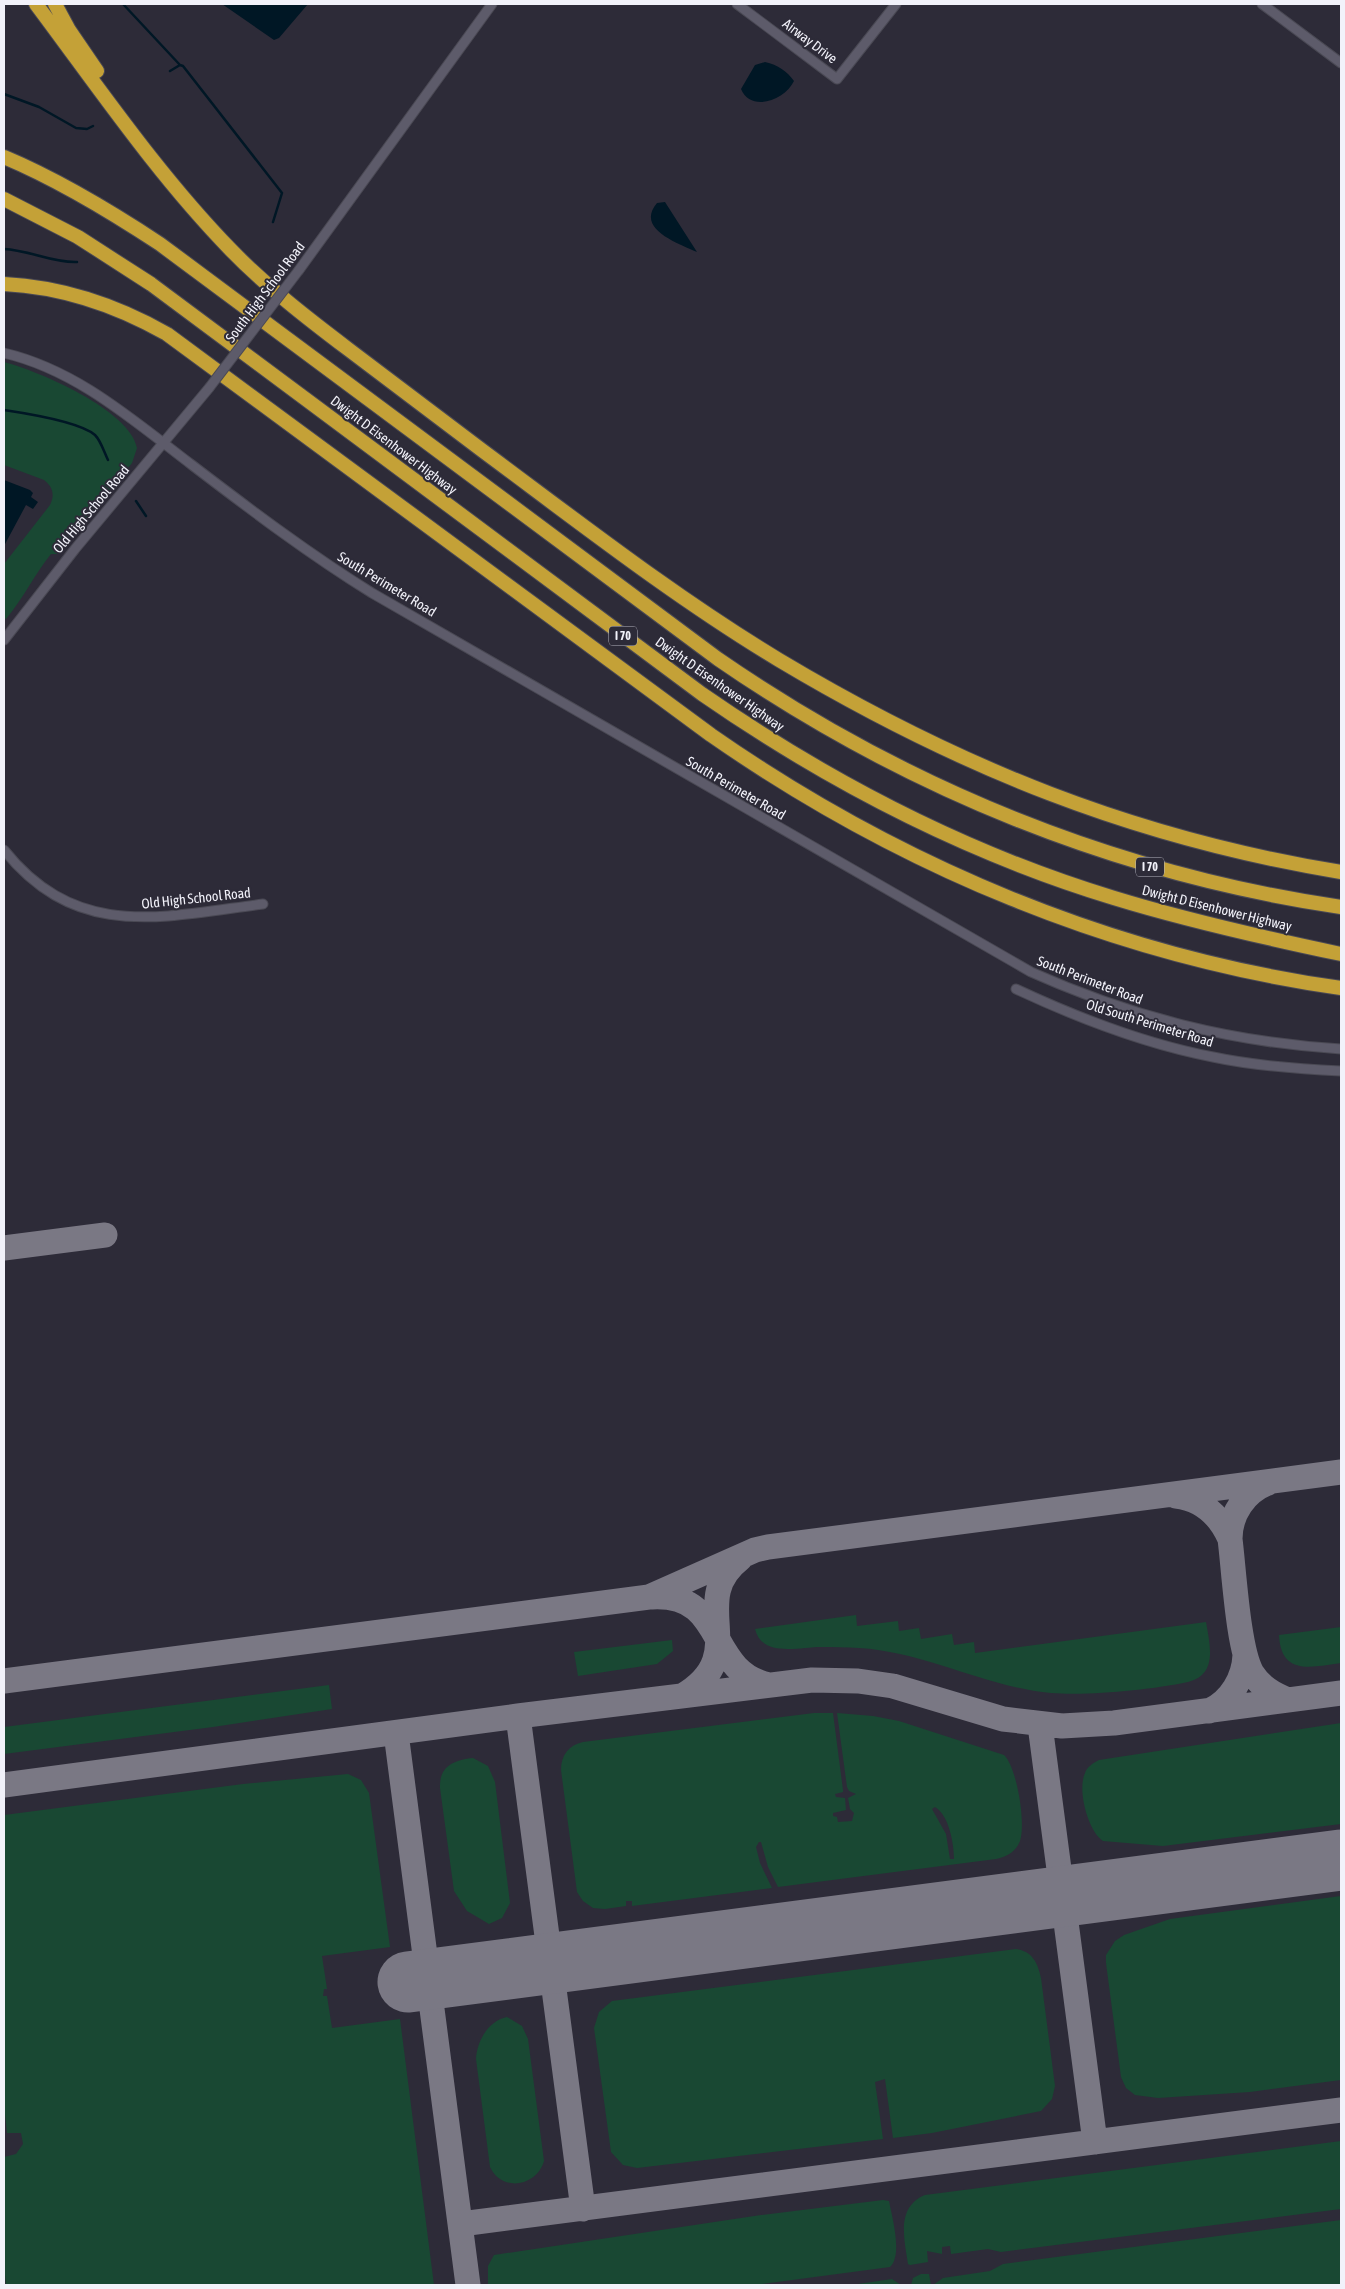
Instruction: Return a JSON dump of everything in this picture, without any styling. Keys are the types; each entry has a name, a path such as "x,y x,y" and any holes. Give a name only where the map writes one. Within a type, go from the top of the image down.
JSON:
{"highway":[{"path":"36,4 142,148 202,219 243,262 292,306 622,554 696,606 777,659 850,701 990,771 1097,813 1214,847 1341,872"},
{"path":"55,4 79,44 202,219"},
{"name":"Dwight D Eisenhower Highway","path":"4,158 70,188 160,244 718,660 766,693 833,733 898,767 983,806 1095,849 1213,883 1266,895 1341,907"},
{"name":"Dwight D Eisenhower Highway","path":"4,199 78,236 151,284 702,694 824,772 938,831 1060,880 1174,916 1341,954"},
{"path":"4,284 35,287 78,295 123,311 167,334 711,736 783,783 884,841 994,893 1099,931 1227,966 1341,988"}],"street":[{"name":"South High School Road","path":"164,443 209,388 299,270 492,4"},
{"name":"Airway Drive","path":"737,4 837,79 896,4"},
{"path":"1262,4 1341,63"},
{"path":"4,353 40,364 73,380 102,397 164,443"},
{"name":"Old High School Road","path":"4,640 75,549 164,443"},
{"name":"South Perimeter Road","path":"164,443 310,553 352,581 1031,972 1095,999 1167,1022 1253,1040 1341,1049"},
{"name":"Old High School Road","path":"4,850 31,878 58,897 84,909 120,918 155,918 263,904"},
{"name":"Old South Perimeter Road","path":"1016,988 1084,1018 1163,1045 1204,1055 1256,1064 1341,1071"}],"green space":[{"path":"4,362 60,383 101,406 131,434 137,448 132,463 58,554 51,554 6,619 4,618 4,564 50,505 53,495 51,488 44,480 4,465"},
{"path":"856,1615 857,1626 898,1621 899,1631 919,1628 921,1639 952,1634 954,1645 974,1642 975,1653 1206,1622 1210,1658 1204,1673 1188,1682 1120,1692 1066,1694 1027,1690 932,1662 884,1651 845,1647 782,1649 765,1644 759,1638 755,1629"},
{"path":"1341,1627 1341,1663 1309,1667 1300,1666 1292,1663 1285,1657 1281,1648 1279,1635"},
{"path":"672,1640 673,1651 657,1664 578,1676 574,1652"},
{"path":"329,1685 332,1709 213,1727 4,1754 4,1727"},
{"path":"814,1713 833,1713 843,1790 843,1792 835,1794 836,1797 845,1798 846,1810 833,1813 833,1816 837,1817 838,1822 852,1821 854,1813 850,1809 848,1798 856,1794 849,1791 847,1787 837,1713 873,1716 899,1721 1004,1755 1013,1771 1019,1796 1022,1833 1016,1848 1003,1857 996,1859 778,1887 768,1867 761,1842 759,1842 756,1847 760,1863 772,1888 632,1906 632,1901 626,1901 626,1906 605,1909 593,1908 583,1901 577,1892 561,1770 564,1755 570,1748 583,1742","holes":["935,1807 940,1811 950,1830 954,1859 950,1859 946,1834 932,1809"]},
{"path":"1341,1723 1341,1824 1163,1846 1103,1841 1093,1829 1085,1810 1082,1789 1083,1780 1087,1769 1099,1760"},
{"path":"473,1758 488,1766 495,1782 510,1903 502,1918 489,1924 467,1911 454,1891 440,1788 442,1774 449,1765 460,1760"},
{"path":"348,1774 361,1780 369,1793 390,1947 322,1956 327,1989 324,1989 323,1996 327,1996 332,2028 400,2019 434,2285 6,2285 4,2266 4,2157 16,2154 23,2144 21,2133 7,2133 4,2105 4,1815 243,1784"},
{"path":"1341,1896 1341,2080 1250,2092 1158,2098 1135,2095 1126,2088 1121,2077 1106,1963 1106,1955 1115,1941 1124,1935 1170,1919"},
{"path":"1016,1949 1030,1955 1038,1967 1041,1978 1055,2086 1052,2099 1041,2111 932,2133 893,2138 885,2079 875,2082 883,2139 637,2168 623,2165 611,2152 594,2028 599,2012 612,2001"},
{"path":"507,2017 522,2026 528,2039 544,2161 540,2170 534,2176 527,2181 519,2183 503,2181 495,2175 490,2167 476,2059 481,2039 489,2027 500,2019"},
{"path":"1341,2141 1341,2209 1001,2252 988,2249 951,2254 950,2246 942,2247 942,2254 927,2251 928,2262 908,2264 904,2234 906,2215 916,2200 925,2195"},
{"path":"883,2200 889,2201 896,2236 896,2254 890,2267 755,2285 488,2285 488,2266 494,2255 761,2215"},
{"path":"1341,2220 1341,2285 933,2285 943,2278 990,2271 1003,2264"},
{"path":"921,2274 929,2274 931,2285 911,2285 913,2278"},
{"path":"892,2279 901,2285 851,2285"}],"water":[{"path":"222,4 308,4 279,38 274,40"},
{"path":"765,62 782,69 794,81 790,88 776,98 760,102 752,101 741,89 755,65"},
{"path":"665,202 697,252 670,239 655,228 651,220 652,212 657,203"},
{"path":"4,480 30,490 33,493 31,497 38,502 33,509 26,505 4,546"}],"waterway":[{"path":"123,4 183,66 282,193 273,222"},
{"path":"170,71 180,65"},
{"path":"4,94 39,107 76,128 87,129 93,126"},
{"path":"4,249 59,261 77,262"},
{"path":"4,410 51,419 88,430 97,437 108,460"},
{"path":"136,501 146,516"}],"taxiway":[{"path":"4,1248 105,1235"},
{"path":"4,1681 649,1597 755,1550 768,1547 1341,1472"},
{"path":"1268,1483 1252,1492 1240,1505 1233,1521 1230,1539 1240,1628 1247,1662 1252,1673 1263,1686 1272,1693 1288,1700"},
{"path":"1176,1496 1194,1501 1209,1510 1221,1523 1230,1539"},
{"path":"682,1696 703,1680 714,1663 717,1646 716,1610 718,1593 725,1576 740,1559"},
{"path":"652,1597 676,1599 693,1607 706,1619 734,1665 749,1677 769,1685"},
{"path":"1209,1711 1224,1701 1235,1688 1242,1672 1245,1655"},
{"path":"4,1785 518,1716 812,1680 858,1681 893,1686 1003,1719 1062,1726 1114,1723 1341,1693"},
{"path":"518,1716 583,2209"},
{"path":"1040,1725 1095,2142"},
{"path":"396,1733 468,2285"},
{"path":"461,2224 1341,2110"}],"runway":[{"path":"408,1982 1341,1860"}]}
